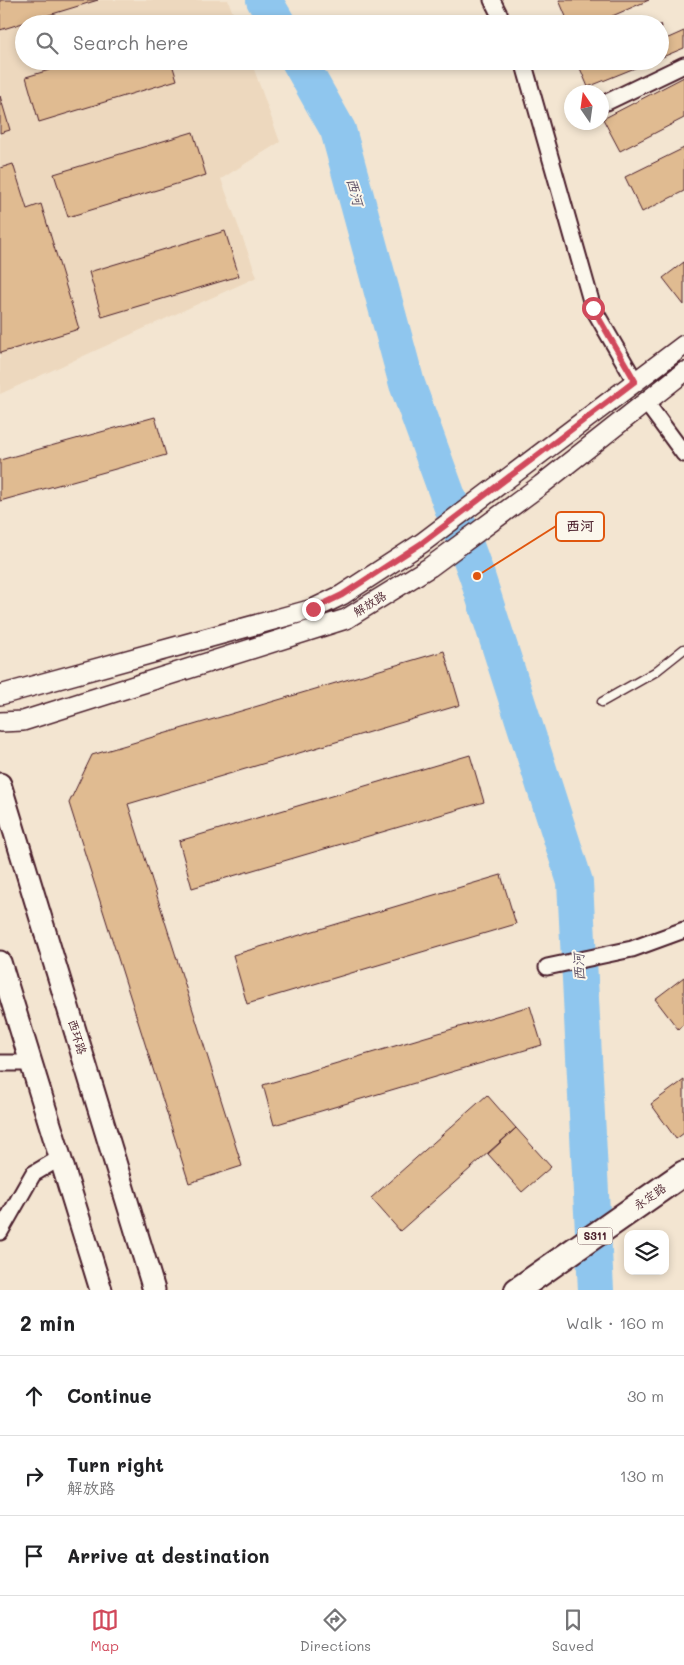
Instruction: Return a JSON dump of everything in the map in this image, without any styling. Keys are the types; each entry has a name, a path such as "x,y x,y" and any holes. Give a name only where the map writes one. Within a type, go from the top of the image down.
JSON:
{"main road":[{"name":"西环路","path":"0,784 154,1290"},
{"path":"0,962 101,1290"},
{"name":"永定路","path":"523,1286 684,1173"}],"street":[{"path":"492,0 500,15"},
{"path":"609,101 684,65"},
{"path":"526,70 593,308 635,381"},
{"name":"解放路","path":"0,695 313,609 342,595 422,543 524,468 684,345"},
{"name":"解放路","path":"0,722 23,721 346,619 430,567 541,485 684,372"},
{"path":"645,401 684,454"},
{"path":"547,967 632,949 684,930"},
{"path":"0,1064 31,1063"},
{"path":"0,1232 33,1174 60,1158"}],"lane":[{"path":"602,702 655,672 684,649"}],"shaded area":[{"path":"0,0 228,0 234,15 15,15 15,70 254,70 280,142 221,179 257,277 0,394"}],"building":[{"path":"0,0 98,0 49,15 15,15 15,25 0,30"},
{"path":"559,0 649,0 615,15 565,15"},
{"path":"684,31 684,48 669,54 669,38"},
{"path":"49,70 174,70 177,80 39,122 26,77"},
{"path":"581,70 630,70 593,85 587,85"},
{"path":"684,77 684,118 620,151 609,130 609,116"},
{"path":"0,96 10,130 0,133"},
{"path":"193,132 206,175 68,217 54,174"},
{"path":"684,148 684,191 642,212 625,177"},
{"path":"13,164 27,209 41,204 79,329 0,353 0,168"},
{"path":"225,231 239,276 102,317 89,272"},
{"path":"684,262 684,305 663,278"},
{"path":"155,417 166,455 0,501 0,460"},
{"path":"444,651 460,705 128,804 242,1166 189,1183 69,803 92,755"},
{"path":"470,755 484,802 192,888 179,841"},
{"path":"501,875 516,924 247,1004 233,955"},
{"path":"684,977 684,1024 678,1029 655,999"},
{"path":"530,1006 542,1045 274,1125 263,1085"},
{"path":"684,1080 684,1133 676,1139 651,1104"},
{"path":"487,1095 516,1128 400,1231 371,1198"},
{"path":"516,1128 551,1167 522,1192 488,1154"}],"waterway":[{"name":"西河","path":"264,0 273,15"},
{"name":"西河","path":"304,70 338,130 407,384 477,576 575,882 596,1290"}],"place":[{"name":"西河","path":"477,576"}],"route":[{"path":"313,609 342,595 422,543 524,468 635,381 593,308"}]}
